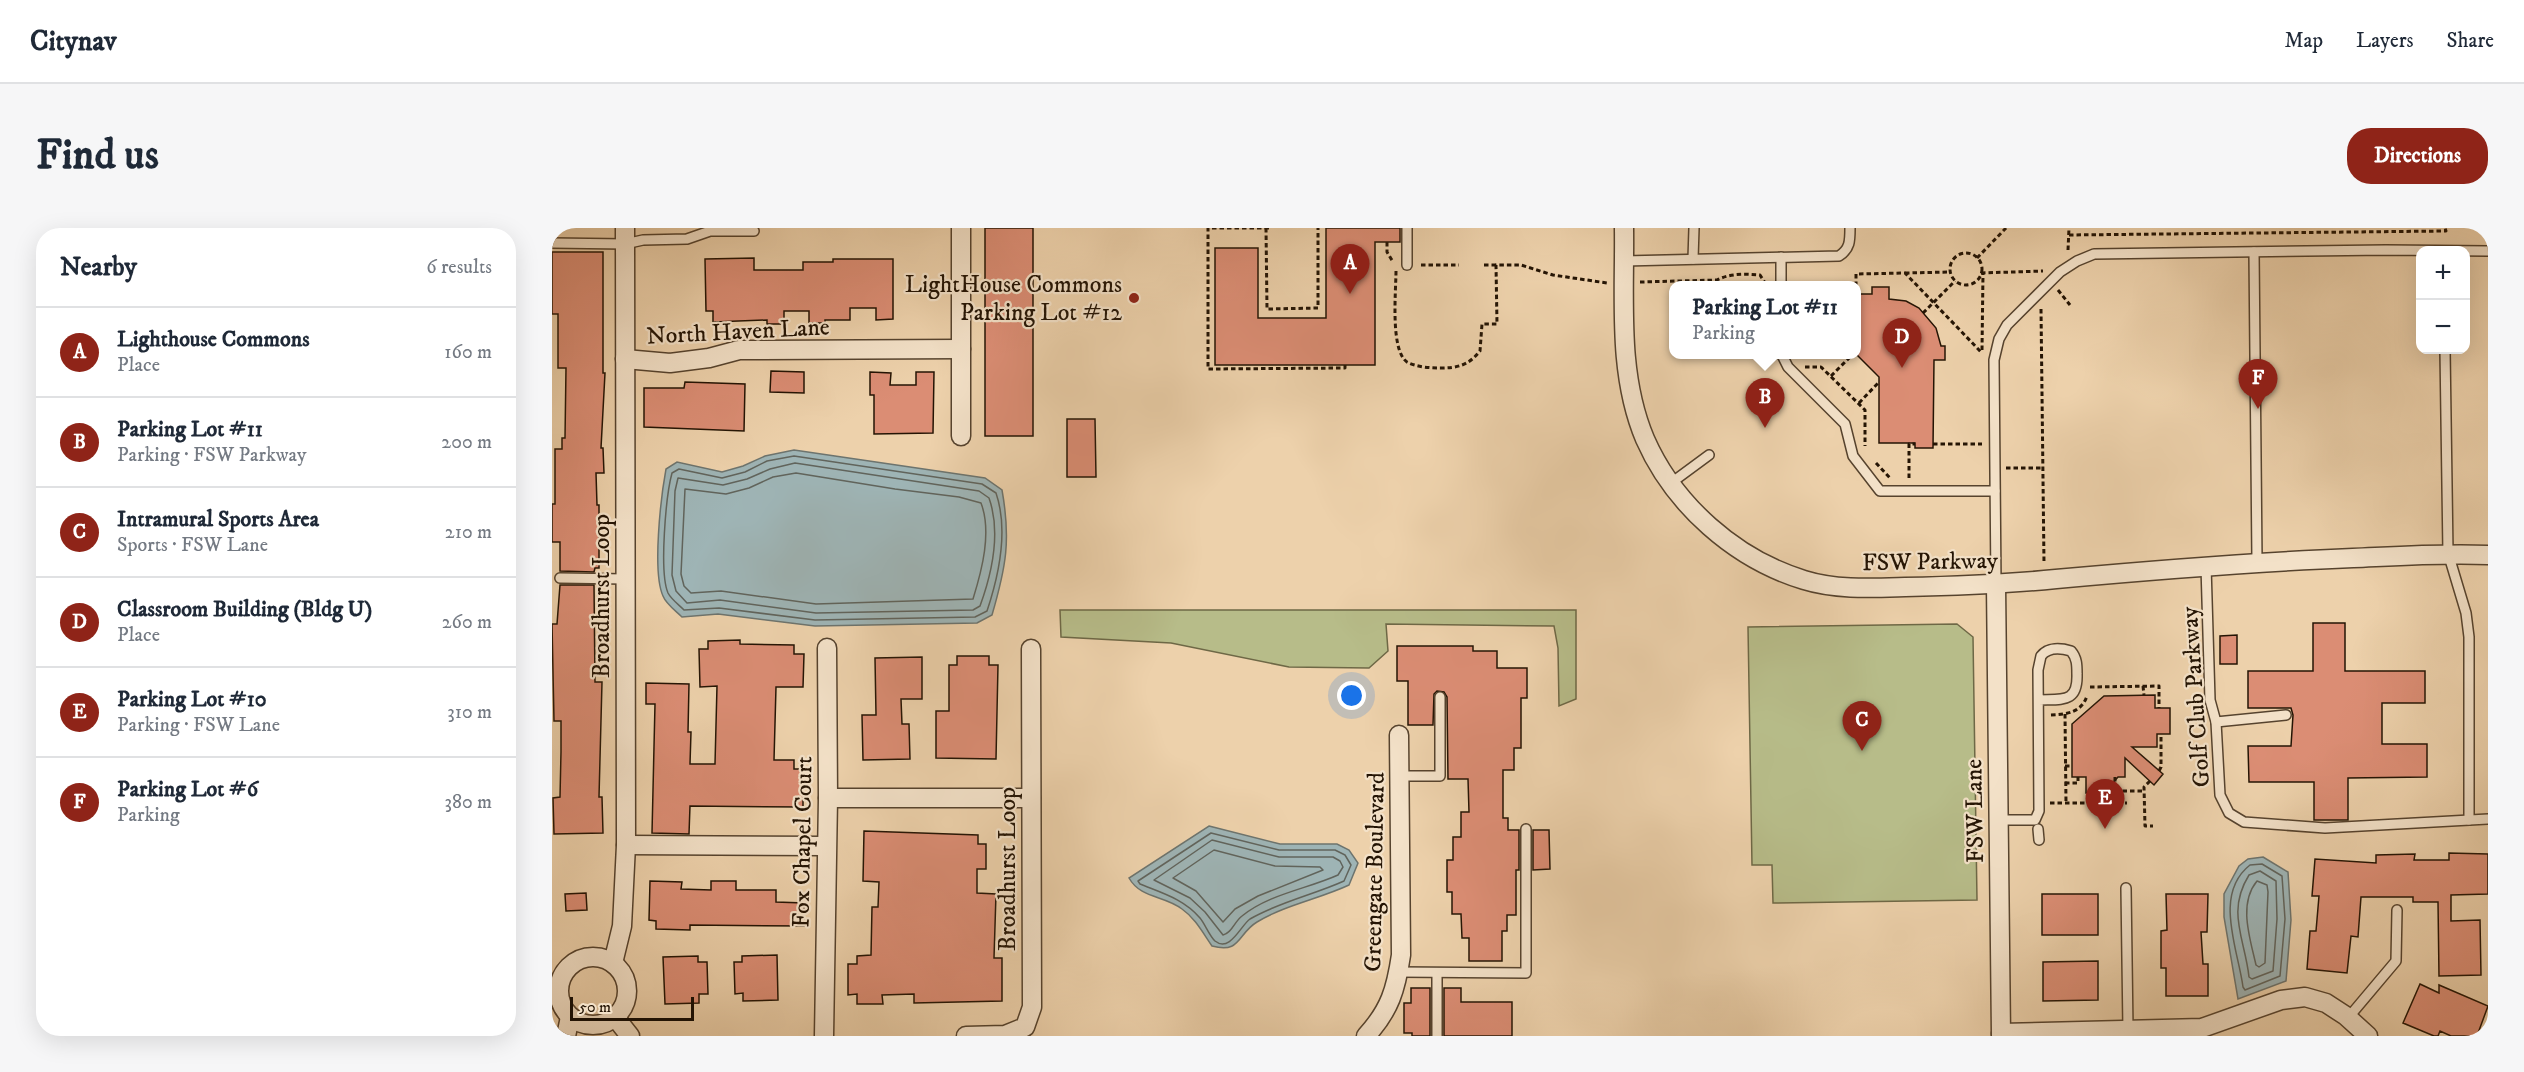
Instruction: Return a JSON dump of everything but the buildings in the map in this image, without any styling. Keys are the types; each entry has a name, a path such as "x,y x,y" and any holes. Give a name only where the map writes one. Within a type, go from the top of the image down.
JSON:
{"street":[{"path":"961,228 961,436"},
{"name":"FSW Parkway","path":"1624,228 1625,355 1632,401 1645,440 1671,483 1693,511 1726,539 1775,569 1805,581 1863,588 1996,585 2257,561 2448,553 2488,555"},
{"name":"Broadhurst Loop","path":"614,963 622,926 626,845 625,236"},
{"name":"North Haven Lane","path":"625,359 670,363 709,358 739,350 961,349"},
{"name":"FSW Lane","path":"1996,585 2001,1034"},
{"name":"Fox Chapel Court","path":"824,1036 828,798 827,648"},
{"name":"Broadhurst Loop","path":"966,1036 1005,1035 1025,1027 1032,1007 1031,649"},
{"name":"Greengate Boulevard","path":"1366,1036 1386,1010 1397,987 1401,955 1399,735"},
{"path":"828,798 1031,798"},
{"path":"626,845 826,846"},
{"path":"591,957 603,958 614,963 624,978 627,996 623,1007 615,1017 605,1023 593,1025 581,1023 570,1017 559,997 559,985 570,965 580,959 591,957"},
{"path":"2001,1034 2202,1028 2281,1000 2305,997 2326,1003 2368,1036"},
{"path":"566,1036 570,1017"},
{"path":"615,1017 630,1036"}],"lane":[{"path":"1407,228 1407,265"},
{"path":"1693,259 1694,228"},
{"path":"1624,261 1839,256 1846,251 1850,242 1850,228"},
{"path":"552,243 625,236 644,240 687,239 710,231 754,231"},
{"path":"1996,585 1994,360 1999,339 2007,326 2050,281 2077,261 2094,254 2416,250"},
{"path":"2470,251 2488,251"},
{"path":"2254,252 2257,561"},
{"path":"1781,258 1781,281"},
{"path":"2445,354 2448,553 2466,613 2469,637 2469,820"},
{"path":"1784,359 1788,367 1845,424 1853,456 1880,491 1995,491"},
{"path":"1671,483 1709,455"},
{"name":"Golf Club Parkway","path":"2206,566 2210,700 2216,722 2220,795 2229,813 2244,822 2325,828 2488,819"},
{"path":"560,578 625,579"},
{"path":"1998,820 2035,820 2039,811 2039,700 2041,656 2051,650 2071,651 2077,663 2076,691 2071,697 2062,700 2039,700"},
{"path":"1400,776 1440,776 1440,697"},
{"path":"2216,722 2286,715"},
{"path":"1399,972 1526,973 1526,829"},
{"path":"2038,829 2039,840"},
{"path":"2126,888 2128,1030"},
{"path":"2348,1018 2396,961 2397,910"},
{"path":"1437,973 1437,1036"}],"path":[{"path":"1318,228 1318,308 1267,309 1267,228 1208,228 1208,369 1345,368 1345,365"},
{"path":"1977,258 2006,228"},
{"path":"2063,253 2070,249 2069,228"},
{"path":"2250,233 2251,228"},
{"path":"2069,236 2344,230 2445,231 2445,228"},
{"path":"1387,242 1387,252 1396,270 1399,348 1407,362 1417,366 1455,368 1465,365 1480,351 1482,324 1497,324 1496,265"},
{"path":"1982,273 1975,282 1960,284 1955,281 1951,272 1952,263 1958,256 1967,254 1977,258 1982,273 1982,364"},
{"path":"1420,265 1459,265"},
{"path":"1484,265 1521,265 1553,274 1608,283 1669,281"},
{"path":"1982,273 2042,272 2049,266"},
{"path":"1857,281 1856,274 1951,272"},
{"path":"1905,273 1982,352"},
{"path":"1671,281 1717,279 1741,274 1760,274 1764,281"},
{"path":"1923,313 1955,281"},
{"path":"2053,297 2058,290 2070,305"},
{"path":"2044,580 2041,307 2047,302"},
{"path":"1831,376 1848,359"},
{"path":"1802,367 1821,367 1865,410 1865,449"},
{"path":"1859,403 1879,382"},
{"path":"1983,433 1983,452"},
{"path":"1908,478 1909,444 1915,444"},
{"path":"1933,444 1983,444"},
{"path":"1871,456 1889,478 1919,478"},
{"path":"2006,468 2043,468"},
{"path":"2039,715 2070,714 2082,705 2090,686 2158,686 2159,708"},
{"path":"2144,686 2144,695"},
{"path":"2082,705 2087,711"},
{"path":"2065,714 2066,803"},
{"path":"2159,771 2161,734"},
{"path":"2066,766 2072,766"},
{"path":"2066,783 2078,783 2078,777"},
{"path":"2115,777 2115,802"},
{"path":"2150,781 2144,787 2145,826 2153,826"},
{"path":"2115,791 2144,791"},
{"path":"2039,803 2127,802"}],"green space":[{"path":"1060,610 1576,610 1576,699 1559,706 1558,648 1554,626 1386,624 1388,651 1369,668 1289,667 1171,643 1061,637"},
{"path":"1957,624 1973,637 1977,900 1773,903 1772,865 1752,865 1748,627"}],"water":[{"path":"794,450 985,478 1002,490 1005,508 1006,553 992,615 977,623 815,626 718,614 682,617 664,599 658,570 660,515 666,469 677,462 722,472 765,456"},
{"path":"1209,826 1280,844 1337,844 1349,850 1358,863 1349,885 1268,916 1251,927 1234,945 1221,948 1212,946 1187,913 1168,901 1140,890 1129,878"},
{"path":"2263,857 2288,872 2291,920 2286,981 2238,999 2224,917 2224,894 2239,866 2248,859"}],"place":[{"name":"Lighthouse Commons","path":"1350,294"},
{"name":"LightHouse Commons Parking Lot #12","path":"1134,298"},
{"name":"Classroom Building (Bldg U)","path":"1902,368"},
{"name":"Parking Lot #6","path":"2258,409"},
{"name":"Parking Lot #11","path":"1765,428"},
{"name":"Intramural Sports Area","path":"1862,751"},
{"name":"Parking Lot #10","path":"2105,829"}]}
